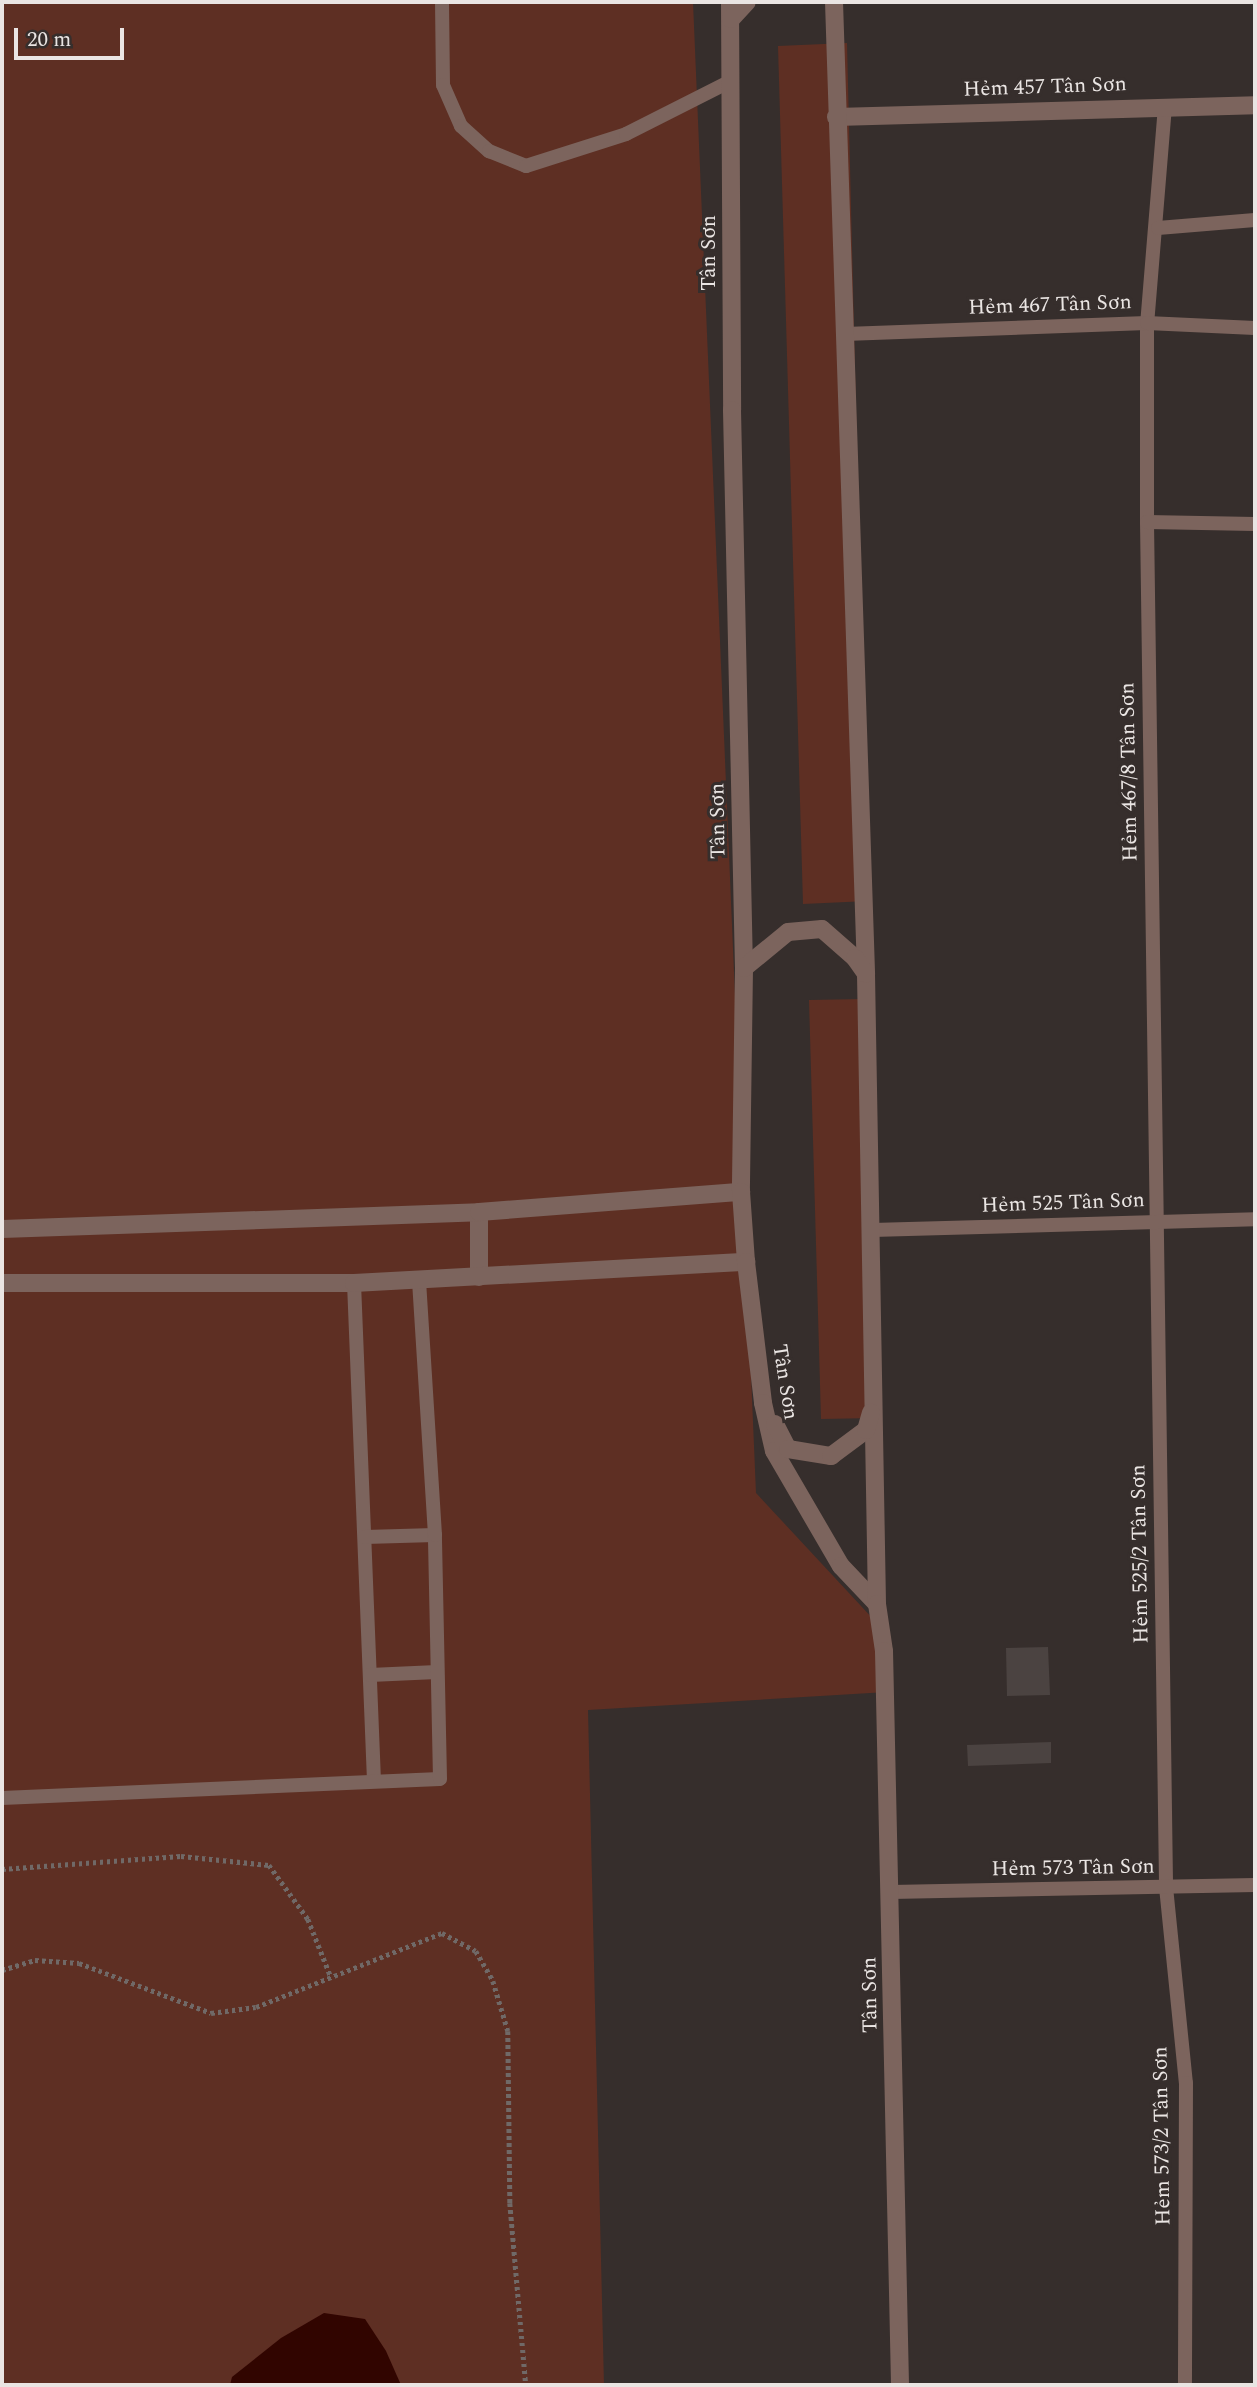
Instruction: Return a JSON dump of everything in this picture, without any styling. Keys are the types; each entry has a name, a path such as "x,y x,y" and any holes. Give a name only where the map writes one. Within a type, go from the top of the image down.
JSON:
{"street":[{"path":"730,11 747,2"},
{"name":"Tân Sơn","path":"831,4 866,974 877,1604 884,1651 900,2385"},
{"name":"Tân Sơn","path":"730,11 744,968 741,1192 746,1262 763,1403 774,1451 841,1566 877,1604"},
{"name":"Hẻm 457 Tân Sơn","path":"836,117 1255,105"},
{"path":"744,968 788,932 822,929 855,958 866,974"},
{"path":"2,1229 479,1212 741,1192"},
{"path":"479,1212 480,1277"},
{"path":"2,1283 354,1283 746,1262"},
{"path":"763,1403 788,1449 831,1456 866,1430 874,1404"}],"lane":[{"path":"442,2 443,85 461,126 489,151 526,166 626,134 731,81"},
{"name":"Hẻm 467/8 Tân Sơn","path":"1155,1220 1147,323 1158,228 1165,106"},
{"path":"1158,228 1255,220"},
{"name":"Hẻm 467 Tân Sơn","path":"845,334 1147,323 1255,328"},
{"path":"1147,522 1255,524"},
{"name":"Hẻm 525 Tân Sơn","path":"872,1230 1255,1219"},
{"name":"Hẻm 525/2 Tân Sơn","path":"1155,1220 1166,1887"},
{"path":"2,1798 440,1779 435,1535 419,1281"},
{"path":"354,1283 374,1781"},
{"path":"365,1537 435,1535"},
{"path":"370,1675 437,1672"},
{"name":"Hẻm 573 Tân Sơn","path":"891,1892 1255,1885"},
{"name":"Hẻm 573/2 Tân Sơn","path":"1166,1887 1186,2083 1185,2385"}],"path":[{"path":"2,1869 181,1856 269,1866 308,1920 331,1977"},
{"path":"2,1970 35,1960 79,1963 211,2013 256,2007 442,1933 476,1951 493,1981 508,2031 510,2203 526,2385"}],"shaded area":[{"path":"2,2 693,2 756,1493 888,1635 887,1692 588,1710 604,2385 2,2385"},
{"path":"847,43 868,901 803,904 778,46"},
{"path":"865,999 875,1418 821,1419 809,1000"},
{"path":"324,2313 365,2319 386,2351 401,2385 230,2385 232,2377 281,2338"}],"building":[{"path":"1048,1647 1050,1695 1007,1696 1006,1648"},
{"path":"1051,1742 1051,1763 968,1766 967,1745"}]}
